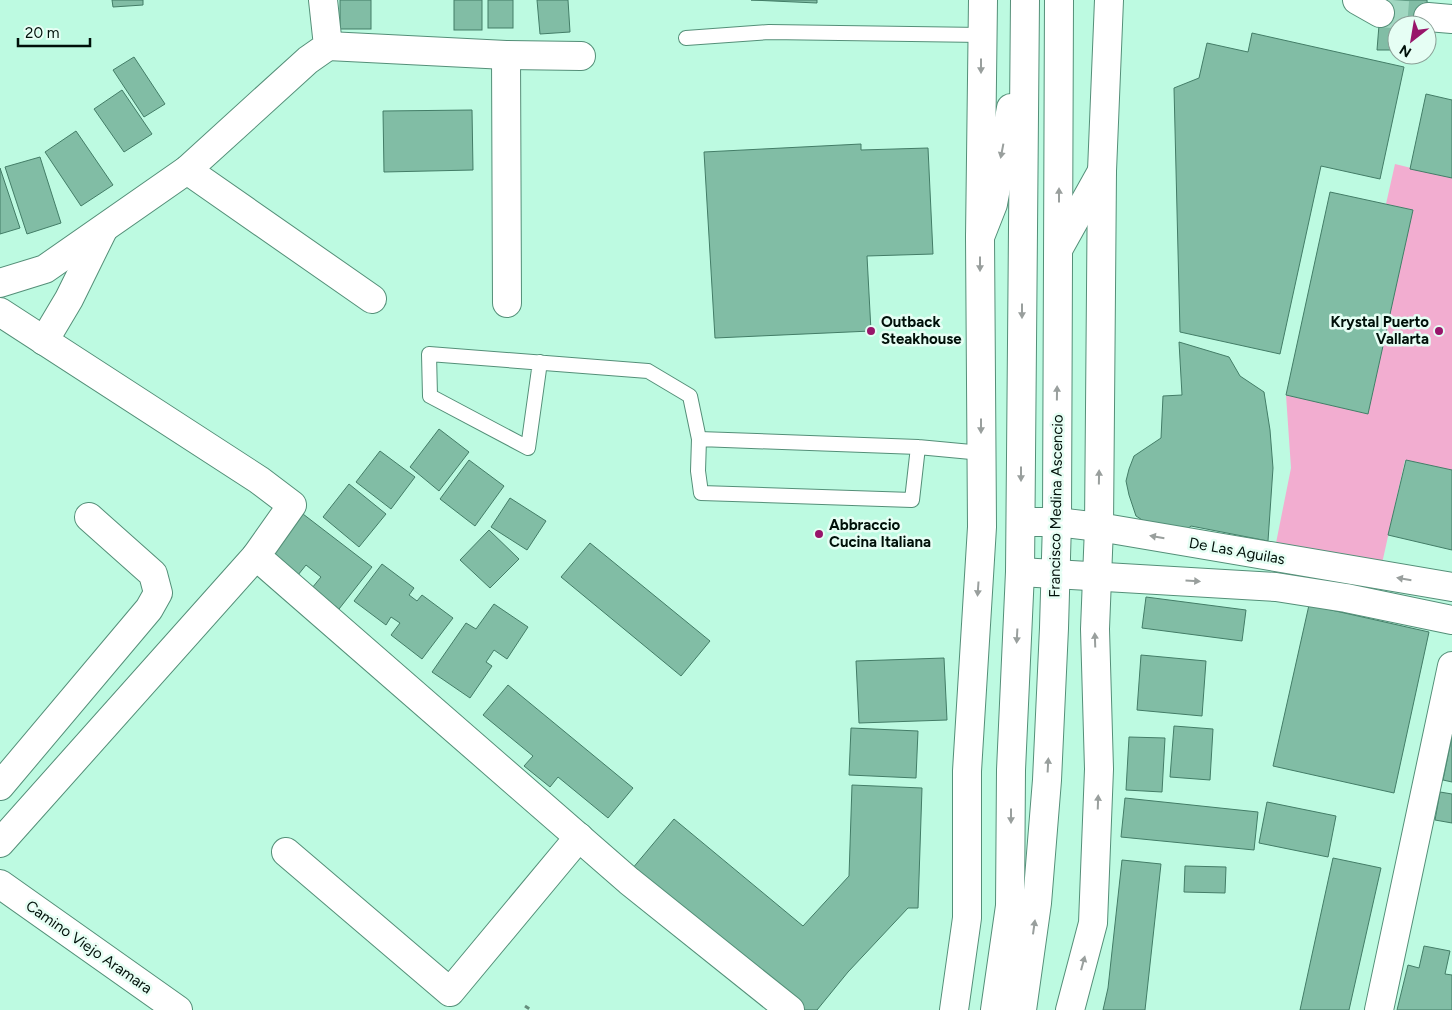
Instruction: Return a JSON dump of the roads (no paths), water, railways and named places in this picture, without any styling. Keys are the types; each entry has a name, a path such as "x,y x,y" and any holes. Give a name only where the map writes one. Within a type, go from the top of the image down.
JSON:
{"main road":[{"path":"323,0 328,46"},
{"path":"954,1010 967,918 967,771 982,527 980,237 983,0"},
{"path":"996,1010 1010,906 1011,770 1022,522 1025,0"},
{"name":"Francisco Medina Ascencio","path":"1022,1010 1037,904 1047,780 1056,574 1059,249 1058,0"},
{"path":"1070,1010 1094,923 1099,769 1095,629 1099,527 1102,171 1109,0"},
{"path":"0,283 45,269 187,170 308,60 328,46 506,55 581,56"},
{"path":"980,237 993,204 1002,150 1024,52"},
{"path":"506,55 507,303"},
{"path":"187,170 372,300"},
{"path":"1059,249 1102,171"},
{"path":"44,341 69,299 104,229"},
{"path":"0,312 258,480 292,505 256,556 0,843"},
{"path":"0,786 150,609 158,593 153,574 89,517"},
{"name":"De Las Aguilas","path":"1022,522 1057,522 1099,527 1452,587"},
{"path":"256,556 630,880 790,1010"},
{"path":"1276,586 1282,559"},
{"name":"De Las Aguilas","path":"1020,572 1276,586 1452,620"},
{"path":"1379,1010 1452,666"},
{"path":"286,852 450,992 580,837"},
{"name":"Camino Viejo Aramara","path":"0,884 178,1010"}],"lane":[{"path":"686,38 769,32 982,35"},
{"path":"540,362 528,448 430,396 429,354 540,362 648,371 690,396 699,439 698,471 701,492 710,493 912,500 918,447"},
{"path":"699,439 918,447 982,453"}],"tunnel":[{"path":"1380,13 1404,15"}],"place":[{"name":"Outback Steakhouse","path":"871,331"},
{"name":"Krystal Puerto Vallarta","path":"1439,331"},
{"name":"Abbraccio Cucina Italiana","path":"819,534"}]}
